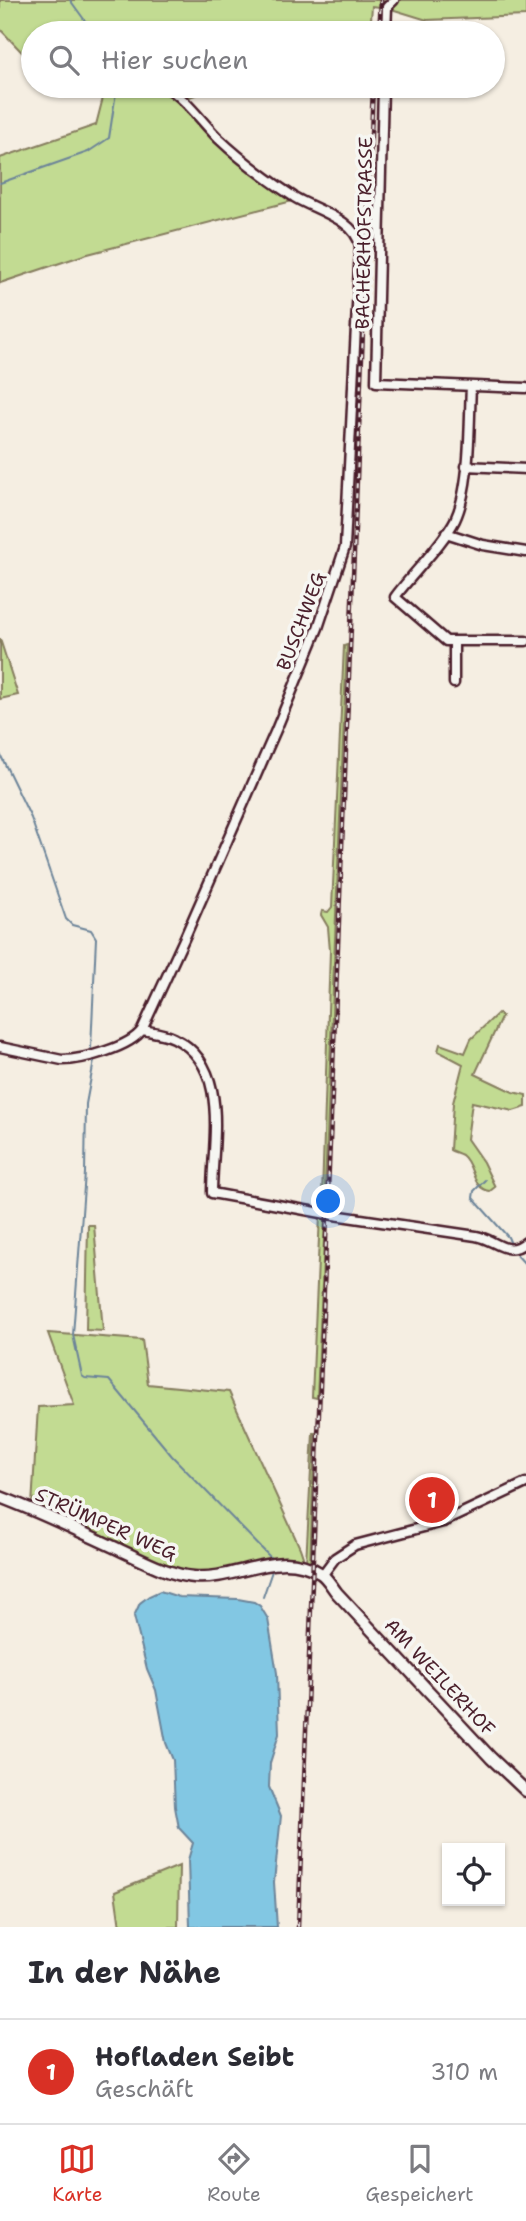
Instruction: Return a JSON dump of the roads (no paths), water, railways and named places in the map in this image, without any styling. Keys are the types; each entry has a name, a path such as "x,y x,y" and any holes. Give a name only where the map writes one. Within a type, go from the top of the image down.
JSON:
{"street":[{"path":"386,21 387,7 394,0"},
{"name":"BUSCHWEG","path":"142,1030 318,628 345,547 360,247 353,230 295,197 245,162 179,98"},
{"name":"BACHERHOFSTRASSE","path":"383,98 376,382 471,386"},
{"path":"526,388 471,386 466,466 460,505 446,533 395,597 446,641 526,640"},
{"path":"466,466 526,469"},
{"path":"446,533 483,545 526,552"},
{"path":"454,641 454,683"},
{"path":"0,1047 73,1060 131,1041 142,1030 174,1038 192,1052 209,1075 215,1100 212,1193 327,1214 475,1236 497,1242 508,1250 515,1250 526,1242"},
{"path":"323,1574 335,1558 355,1545 443,1522 526,1483"},
{"name":"STRÜMPER WEG","path":"0,1497 185,1576 218,1576 273,1563 304,1567 323,1574"},
{"name":"AM WEILERHOF","path":"323,1574 491,1758 526,1791"}],"water":[{"path":"160,1591 179,1597 254,1602 268,1619 277,1673 279,1734 270,1763 269,1787 281,1816 274,1882 277,1927 190,1927 188,1860 193,1843 179,1828 175,1807 173,1760 166,1743 156,1690 147,1669 134,1616 140,1603"}],"waterway":[{"path":"70,0 85,21"},
{"path":"0,183 88,152 109,138 115,98"},
{"path":"0,754 31,818 66,919 72,925 91,930 96,938 91,1048"},
{"path":"94,1061 86,1104 85,1173 73,1335 82,1376 109,1380 172,1456 272,1559"},
{"path":"485,1180 474,1191 473,1198 508,1237 511,1244"},
{"path":"515,1253 526,1265"},
{"path":"263,1597 273,1568"}],"railway":[{"path":"380,21 381,0"},
{"path":"298,1927 373,98"}],"place":[{"name":"Hofladen Seibt","path":"432,1500"}]}
